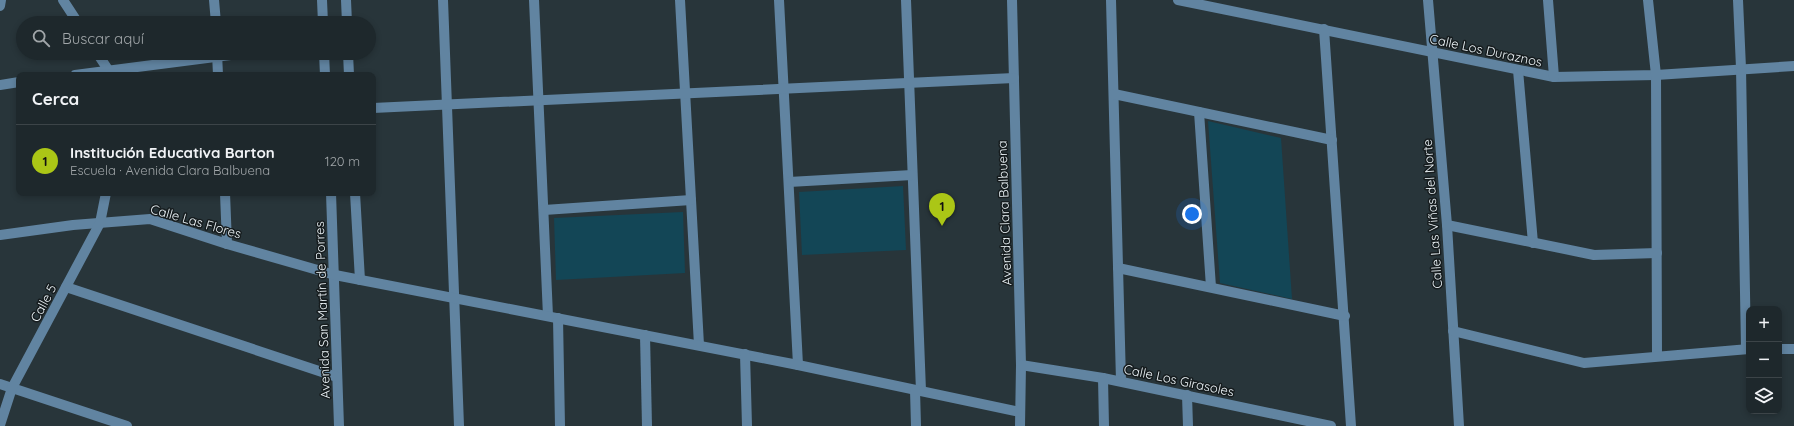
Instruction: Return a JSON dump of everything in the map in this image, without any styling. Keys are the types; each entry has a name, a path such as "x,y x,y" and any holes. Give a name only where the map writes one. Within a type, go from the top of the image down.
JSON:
{"street":[{"path":"0,6 1,0"},
{"path":"63,0 73,16"},
{"path":"214,0 215,16"},
{"path":"322,0 323,16"},
{"path":"346,0 347,16"},
{"path":"443,0 459,426"},
{"path":"534,0 544,210 560,426"},
{"path":"680,0 699,345"},
{"path":"779,0 798,365"},
{"path":"906,0 918,390 916,426"},
{"name":"Avenida Clara Balbuena","path":"1012,0 1022,365 1020,426"},
{"path":"1112,0 1121,381"},
{"name":"Calle Los Duraznos","path":"1178,0 1194,2 1554,77 1656,75 1741,68 1794,66"},
{"name":"Calle Las Viñas del Norte","path":"1428,0 1447,225 1459,426"},
{"path":"1548,0 1554,77"},
{"path":"1648,0 1656,75 1657,356"},
{"path":"1738,0 1741,68 1747,342"},
{"path":"1324,29 1345,316 1351,426"},
{"path":"101,60 108,72"},
{"path":"115,72 187,60"},
{"path":"217,60 218,72"},
{"path":"324,60 325,72"},
{"path":"348,60 349,72"},
{"path":"1518,70 1533,243"},
{"path":"376,108 684,92 1014,78"},
{"path":"0,85 16,82"},
{"path":"1114,94 1332,140"},
{"path":"1199,112 1211,287"},
{"path":"789,182 912,175"},
{"name":"Calle 5","path":"0,425 12,388 100,223 105,196"},
{"path":"225,196 227,244"},
{"name":"Avenida San Martín de Porres","path":"331,196 339,426"},
{"path":"355,196 360,280"},
{"path":"544,210 691,200"},
{"name":"Calle Las Flores","path":"0,235 100,223 150,219 227,244 335,275 745,354 1020,412"},
{"path":"1447,225 1594,255 1657,253"},
{"path":"1118,268 1345,316"},
{"path":"66,286 337,377"},
{"path":"1453,331 1584,363 1746,349"},
{"path":"645,335 647,426"},
{"path":"1782,349 1794,349"},
{"path":"745,354 747,426"},
{"name":"Calle Los Girasoles","path":"1022,365 1121,381 1187,394 1286,421 1331,426"},
{"path":"1103,378 1104,426"},
{"path":"0,384 127,426"},
{"path":"1187,394 1188,426"}],"shaded area":[{"path":"1208,121 1281,138 1292,299 1220,283"},
{"path":"903,186 906,250 802,255 799,192"},
{"path":"683,212 685,273 556,280 554,218"}],"place":[{"name":"Institución Educativa Barton","path":"942,226"}]}
